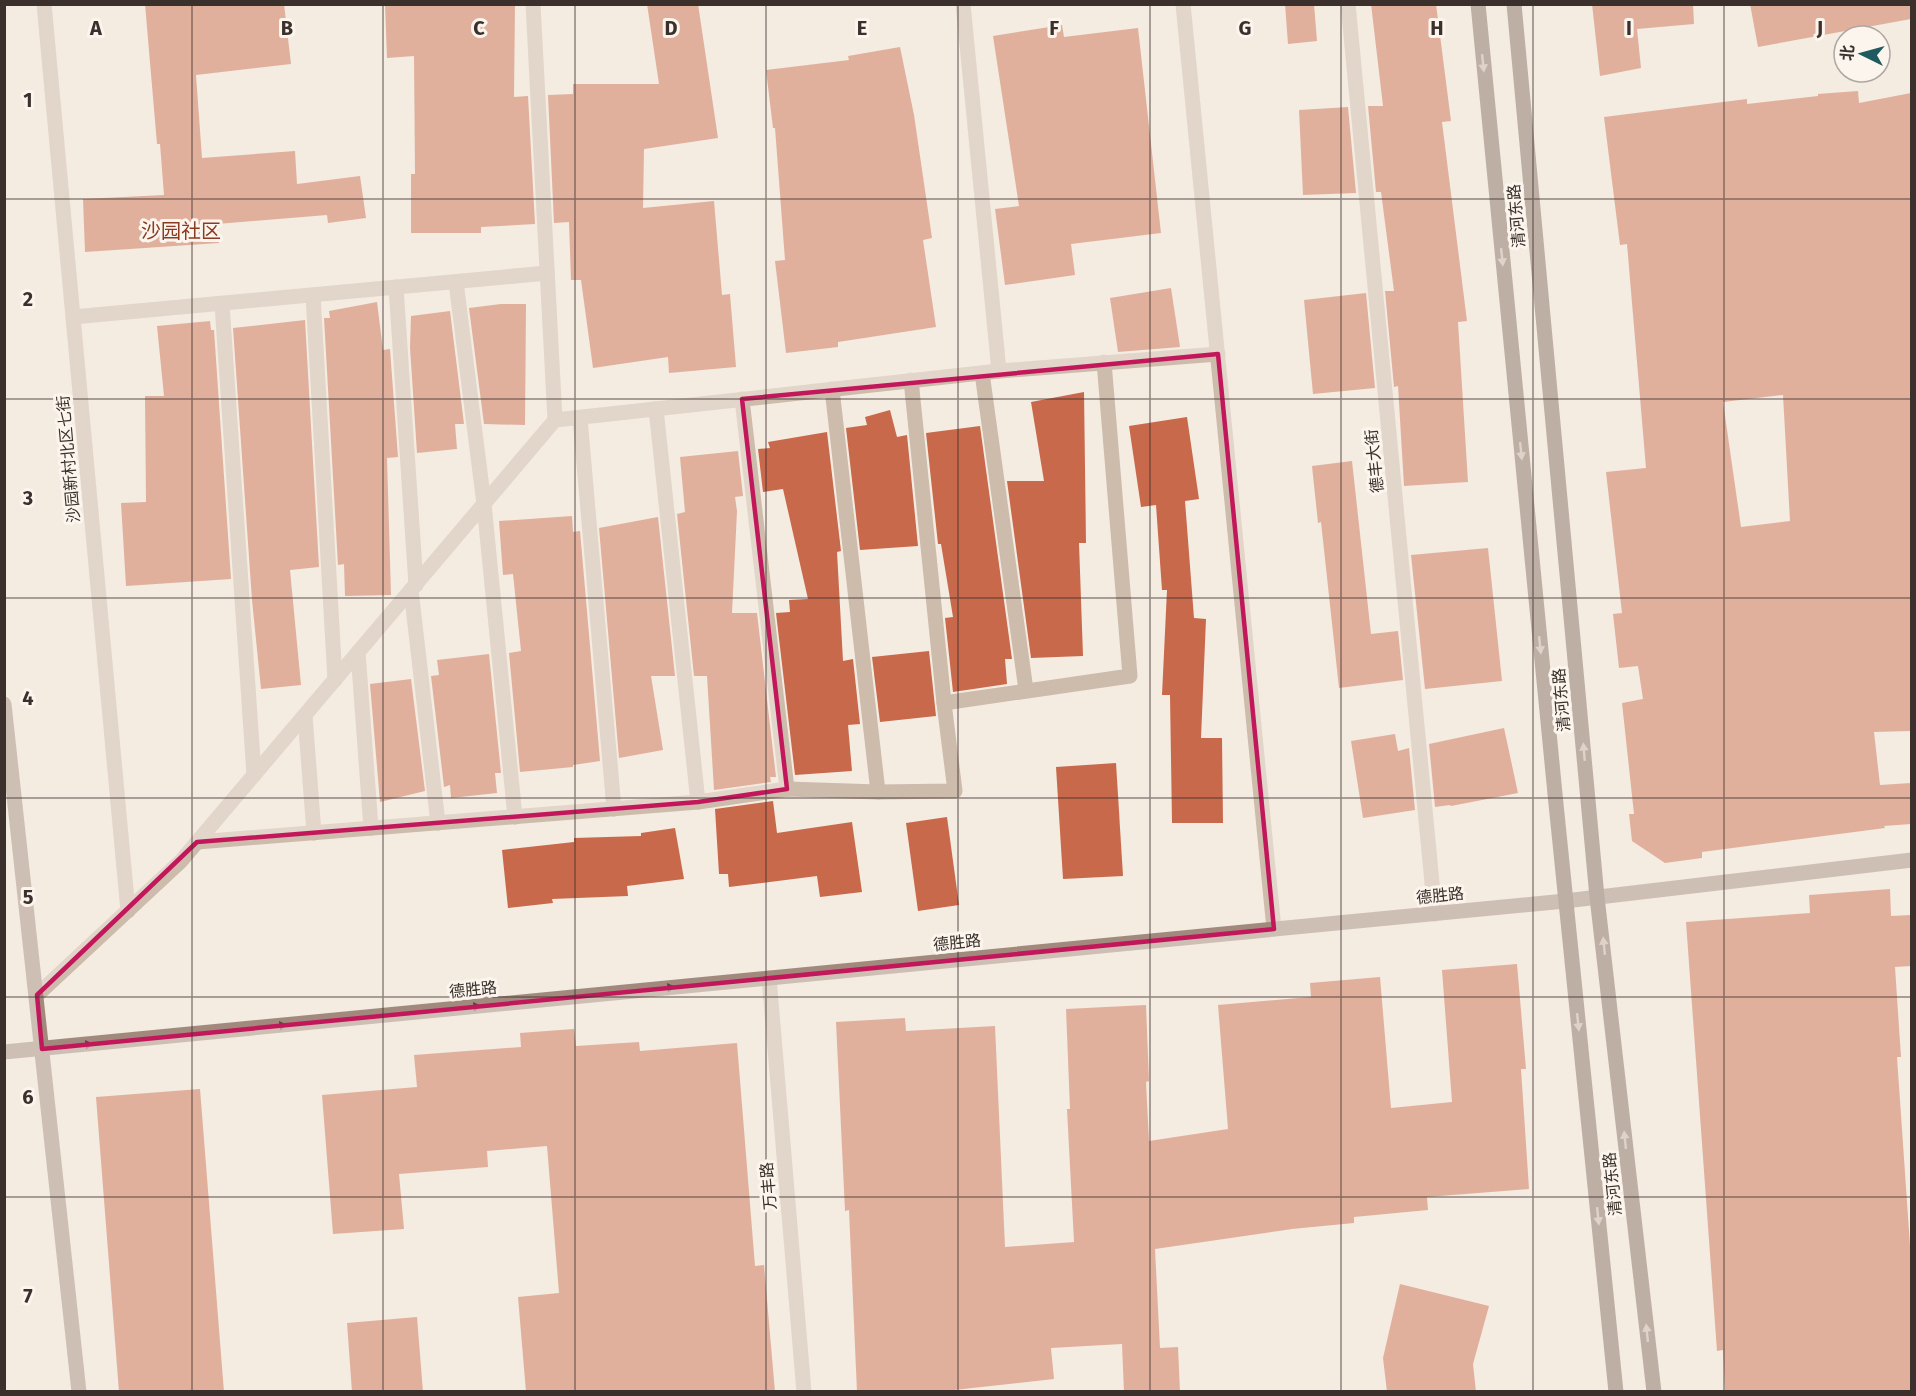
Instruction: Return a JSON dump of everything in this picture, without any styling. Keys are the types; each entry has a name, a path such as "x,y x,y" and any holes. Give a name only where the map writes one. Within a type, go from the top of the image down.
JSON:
{"main road":[{"name":"清河东路","path":"1478,4 1565,901 1616,1392"},
{"name":"清河东路","path":"1514,4 1597,897 1654,1392"}],"street":[{"name":"沙园新村北区七街","path":"44,4 128,911"},
{"path":"37,995 181,861 555,420 533,4"},
{"path":"963,4 999,370"},
{"path":"1183,4 1274,929"},
{"name":"德丰大街","path":"1348,4 1435,914"},
{"path":"73,317 547,273"},
{"path":"456,282 484,504 515,817"},
{"path":"396,287 413,587 438,823"},
{"path":"313,295 335,680"},
{"path":"222,304 254,775"},
{"path":"555,420 999,370 1218,354"},
{"path":"944,703 1131,676 1104,362"},
{"path":"982,373 1026,690"},
{"path":"197,843 698,802 787,789 878,792 955,791 911,380"},
{"path":"832,389 878,792"},
{"path":"742,399 787,789"},
{"path":"656,409 698,802"},
{"path":"580,418 614,809"},
{"path":"358,652 371,828"},
{"path":"4,704 78,1392"},
{"path":"305,716 314,833"},
{"name":"德胜路","path":"4,1052 1565,901 1911,861"},
{"name":"万丰路","path":"769,978 804,1392"}],"highlighted area":[{"path":"1218,354 1274,929 42,1049 37,995 197,842 698,802 787,789 742,399"}],"building":[{"path":"145,4 284,4 291,64 196,75 202,158 295,151 297,184 360,176 366,218 328,223 327,215 217,224 219,243 85,252 83,199 164,195 160,144 157,144"},
{"path":"385,4 515,4 514,97 528,96 535,224 481,227 481,233 411,233 411,174 415,174 414,56 387,58"},
{"path":"647,4 698,4 718,138 644,149 643,208 714,201 722,295 730,294 736,367 669,373 668,357 593,368 581,280 571,280 569,222 554,223 548,95 573,94 573,84 659,84"},
{"path":"1285,4 1314,4 1317,41 1288,44"},
{"path":"1371,4 1436,4 1451,121 1442,122 1467,321 1458,322 1468,482 1404,486 1398,386 1394,387 1385,291 1394,291 1381,192 1376,192 1368,106 1383,106"},
{"path":"1592,4 1693,4 1694,24 1637,29 1641,68 1600,76"},
{"path":"1750,4 1911,4 1911,19 1884,24 1832,24 1832,33 1758,47"},
{"path":"1062,25 1064,37 1138,28 1161,233 1071,244 1075,275 1005,285 995,209 1019,206 993,36"},
{"path":"900,47 914,115 932,238 923,240 936,327 838,342 838,347 786,353 775,261 785,260 775,128 773,128 766,70 849,60 848,56"},
{"path":"1858,91 1859,103 1911,93 1911,731 1874,732 1880,785 1911,783 1911,824 1702,852 1702,858 1665,863 1632,841 1629,814 1634,814 1622,703 1643,699 1638,666 1619,668 1613,614 1622,613 1606,472 1646,468 1627,244 1620,245 1604,117 1747,99 1747,104 1818,96 1818,94","holes":["1783,395 1790,521 1741,527 1723,402"]},
{"path":"1348,107 1356,193 1303,195 1299,110"},
{"path":"1171,288 1180,347 1118,352 1110,298"},
{"path":"1366,293 1375,388 1313,394 1304,300"},
{"path":"377,302 383,350 390,349 398,457 387,458 391,595 345,596 344,564 338,565 324,318 330,318 329,311"},
{"path":"526,304 525,425 484,424 469,308"},
{"path":"450,311 464,424 455,424 457,449 417,453 410,348 411,316"},
{"path":"305,320 319,567 290,570 301,685 261,689 252,600 233,328"},
{"path":"210,321 211,330 214,330 231,579 126,586 121,503 146,502 145,396 164,396 157,326"},
{"path":"1084,392 1086,543 1079,543 1083,656 1031,658 1007,481 1044,481 1031,402"},
{"path":"890,410 897,437 907,435 918,546 860,550 846,428 867,425 865,417"},
{"path":"1187,417 1199,499 1185,501 1194,618 1206,619 1201,738 1222,738 1223,823 1172,823 1170,695 1162,695 1167,590 1162,590 1156,505 1141,507 1129,426"},
{"path":"980,426 1012,659 1005,659 1007,684 953,692 945,618 953,617 941,544 938,544 926,433"},
{"path":"827,432 841,551 837,552 843,661 853,659 860,724 848,725 852,771 795,775 776,613 790,612 789,600 808,599 783,489 763,492 758,449 770,448 768,442"},
{"path":"738,451 743,496 735,497 737,511 732,613 757,613 776,777 770,777 771,782 714,790 707,676 694,676 677,514 685,512 680,457"},
{"path":"1352,461 1371,634 1398,631 1403,680 1339,688 1321,522 1318,523 1312,466"},
{"path":"572,516 573,532 580,531 600,761 573,765 573,767 520,772 509,653 521,651 513,574 503,575 499,521"},
{"path":"658,517 675,676 651,676 663,750 619,758 599,528"},
{"path":"1488,548 1502,681 1425,689 1411,555"},
{"path":"929,651 936,716 880,722 872,657"},
{"path":"489,654 501,773 495,773 497,793 451,798 450,785 444,787 431,676 439,675 437,660"},
{"path":"411,679 425,791 380,802 370,684"},
{"path":"1504,728 1518,793 1435,807 1429,744"},
{"path":"1395,734 1398,751 1409,748 1415,810 1363,818 1351,741"},
{"path":"1116,763 1123,876 1063,879 1056,767"},
{"path":"773,801 777,833 852,822 862,892 820,897 817,876 729,887 728,874 719,874 715,809"},
{"path":"947,817 959,905 918,911 906,823"},
{"path":"675,828 684,879 627,886 628,896 552,899 553,903 508,908 502,850 574,842 574,838 641,836 641,833"},
{"path":"1890,889 1891,916 1911,915 1911,966 1895,967 1901,1057 1897,1057 1911,1260 1911,1392 1725,1392 1723,1350 1717,1351 1686,922 1810,913 1809,895"},
{"path":"1517,964 1526,1069 1521,1069 1529,1189 1427,1197 1428,1210 1354,1217 1354,1223 1292,1229 1155,1249 1160,1348 1178,1347 1180,1392 1124,1392 1122,1344 1051,1348 1054,1379 936,1392 857,1392 849,1210 845,1211 836,1022 905,1018 906,1031 995,1026 1005,1247 1074,1242 1067,1109 1070,1109 1066,1009 1146,1005 1149,1141 1228,1129 1218,1005 1311,997 1310,983 1380,977 1391,1108 1452,1102 1442,970"},
{"path":"574,1029 576,1046 639,1042 640,1051 737,1043 755,1266 764,1265 775,1392 526,1392 518,1297 559,1293 547,1146 487,1151 488,1167 399,1174 404,1229 333,1234 322,1095 417,1087 414,1055 521,1047 520,1033"},
{"path":"200,1089 224,1392 119,1392 96,1097"},
{"path":"1400,1284 1489,1306 1473,1364 1476,1392 1387,1392 1383,1358"},
{"path":"417,1317 423,1392 352,1392 347,1323"}],"district":[{"name":"沙园社区","path":"181,231"}]}
